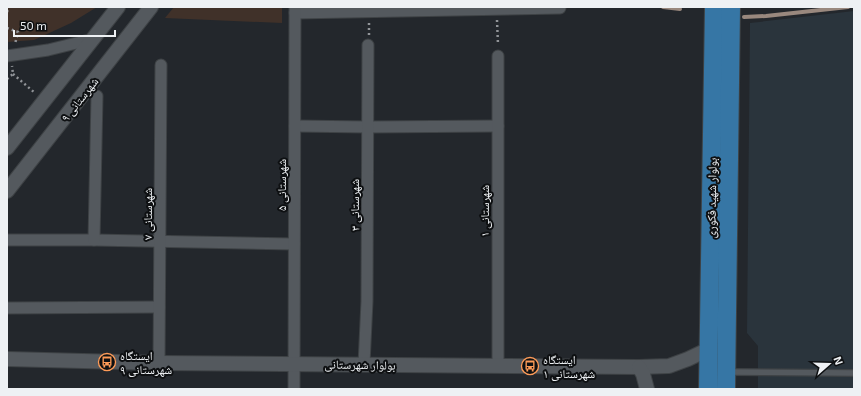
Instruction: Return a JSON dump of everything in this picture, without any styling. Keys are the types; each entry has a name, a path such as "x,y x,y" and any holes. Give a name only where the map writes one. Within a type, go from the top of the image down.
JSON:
{"main road":[{"name":"بولوار شهید فکوری","path":"708,389 714,7"},
{"name":"بولوار شهید فکوری","path":"726,381 731,7"}],"street":[{"path":"7,148 118,7"},
{"name":"شهرستانی ۹","path":"7,191 151,7"},
{"path":"295,10 370,12 560,8"},
{"name":"شهرستانی ۵","path":"294,389 295,10"},
{"path":"7,56 48,50 93,39"},
{"name":"شهرستانی ۳","path":"364,364 367,301 368,45"},
{"name":"شهرستانی ۱","path":"498,56 498,366"},
{"name":"شهرستانی ۷","path":"159,363 160,65"},
{"path":"94,240 97,96"},
{"path":"295,126 498,126"},
{"path":"7,240 94,240 294,244"},
{"path":"7,308 159,307"},
{"name":"بولوار شهرستانی","path":"7,360 159,363 639,367 668,366 688,359 708,348"},
{"path":"639,367 643,374 647,389"}],"lane":[{"path":"726,381 854,373"}],"path":[{"path":"7,12 9,7"},
{"path":"496,9 498,56"},
{"path":"368,45 370,12"}],"shaded area":[{"path":"7,7 97,7 71,23 34,40 7,42"},
{"path":"174,7 282,7 282,23 165,18"},
{"path":"854,11 854,389 758,389 758,346 747,333 750,23"}],"waterway":[{"path":"663,7 680,9"},
{"path":"744,17 848,7"}],"place":[{"name":"ایستگاه شهرستانی ۹","path":"107,362"},
{"name":"ایستگاه شهرستانی ۱","path":"530,366"}]}
